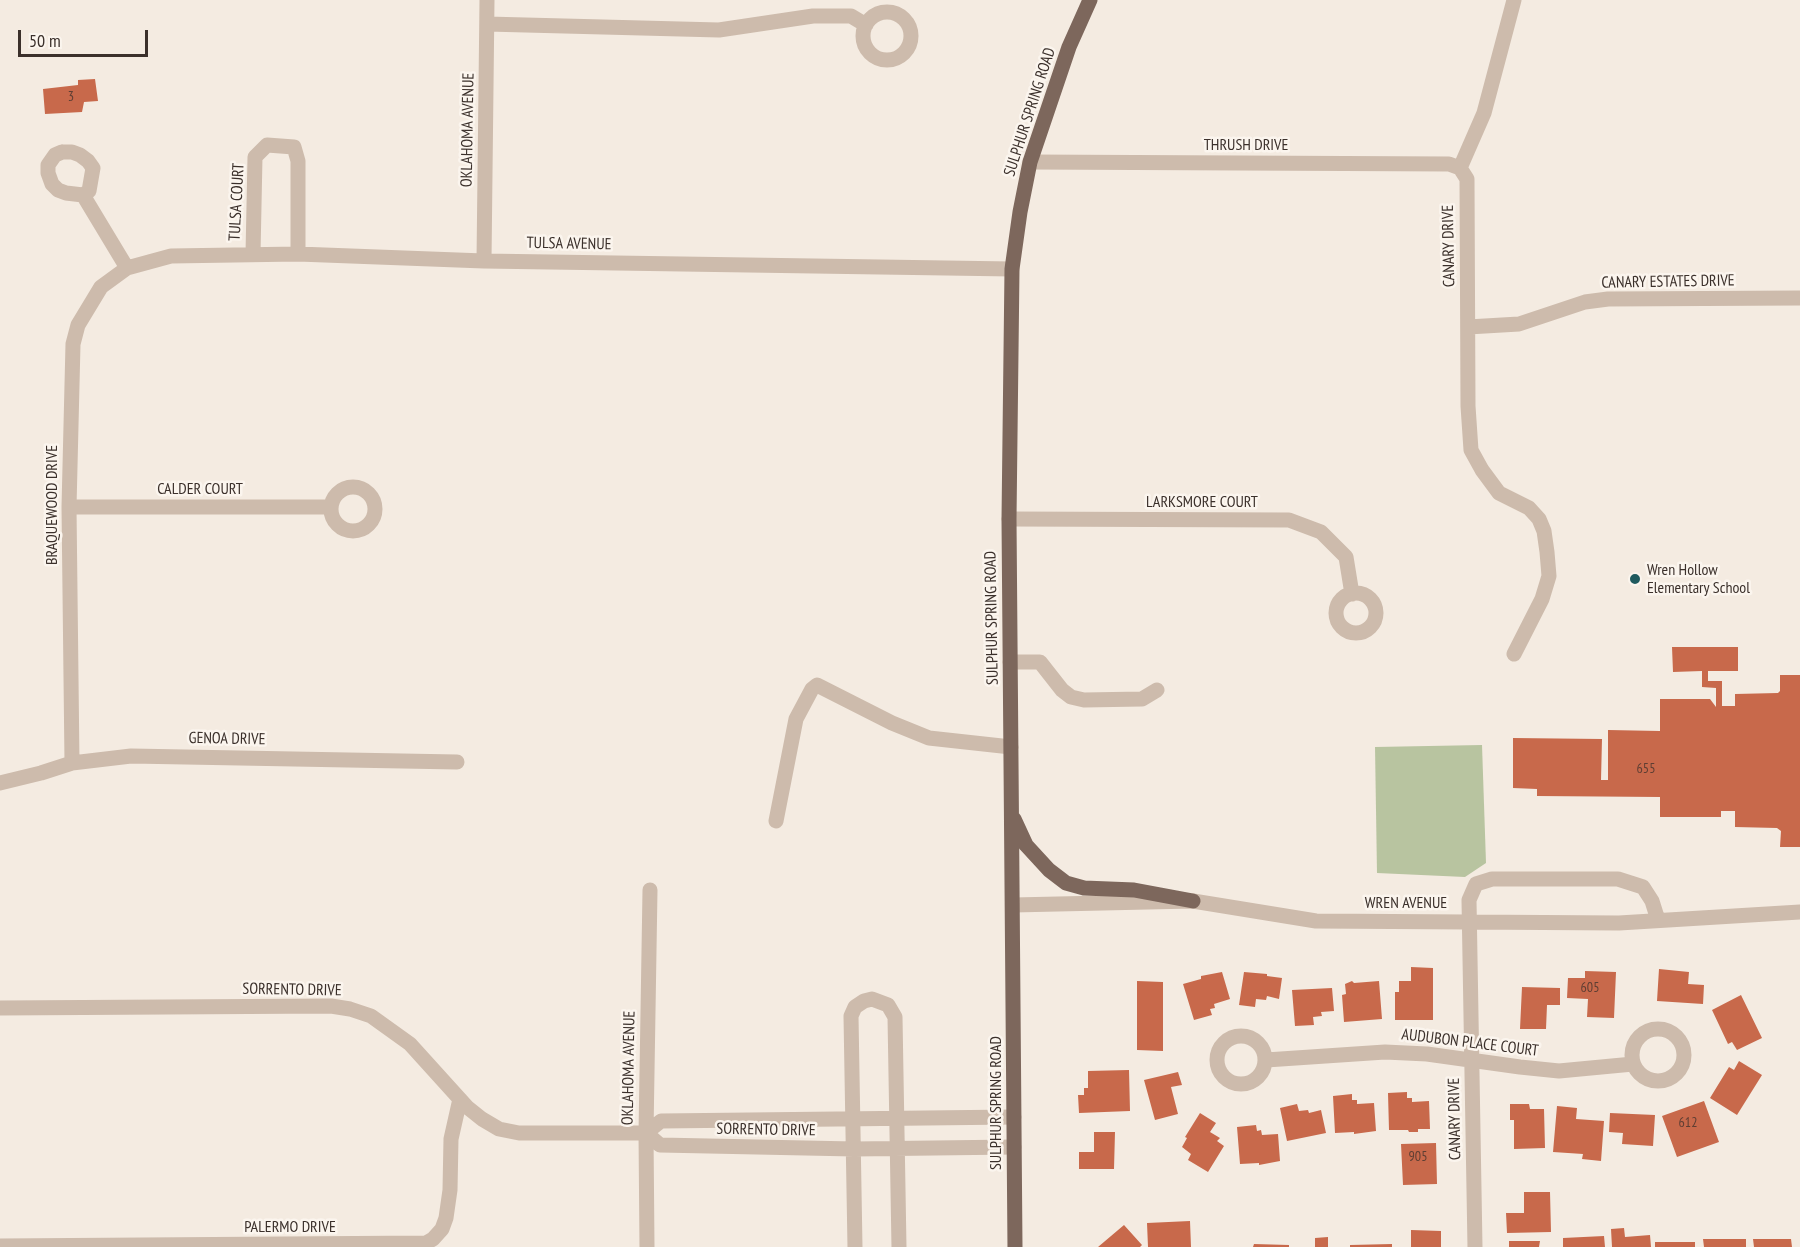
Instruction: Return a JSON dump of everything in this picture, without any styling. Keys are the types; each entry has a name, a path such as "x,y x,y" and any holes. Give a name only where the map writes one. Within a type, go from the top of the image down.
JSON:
{"main road":[{"name":"SULPHUR SPRING ROAD","path":"1015,1247 1009,519 1012,269 1030,162 1069,47 1090,0"},
{"path":"1012,814 1026,845 1049,870 1066,883 1084,888 1134,890 1193,901"}],"street":[{"name":"OKLAHOMA AVENUE","path":"484,261 487,0"},
{"path":"1460,168 1484,113 1514,0"},
{"path":"488,24 719,30 813,16 850,16 866,25"},
{"name":"TULSA COURT","path":"253,254 255,157 267,145 294,147 298,160 298,254"},
{"name":"THRUSH DRIVE","path":"1030,162 1449,164 1460,168"},
{"name":"CANARY DRIVE","path":"1460,168 1467,179 1468,406 1471,450 1482,470 1499,492 1529,508 1539,519 1544,531 1547,552 1549,576 1542,599 1514,654"},
{"path":"83,195 127,268"},
{"name":"TULSA AVENUE","path":"127,268 171,256 298,254 484,261 1012,269"},
{"name":"BRAQUEWOOD DRIVE","path":"72,763 69,507 73,344 78,325 100,287 127,268"},
{"name":"CANARY ESTATES DRIVE","path":"1468,327 1519,324 1585,302 1608,299 1800,298"},
{"name":"CALDER COURT","path":"69,507 332,507"},
{"name":"LARKSMORE COURT","path":"1009,519 1289,520 1321,532 1346,557 1352,594"},
{"path":"1010,662 1040,662 1062,690 1071,697 1084,700 1142,699 1156,690"},
{"path":"776,821 796,719 812,689 817,685 892,723 929,738 1011,747"},
{"name":"GENOA DRIVE","path":"0,783 72,763 131,756 457,762"},
{"name":"CANARY DRIVE","path":"1475,1247 1469,900 1476,884 1492,879 1618,879 1643,887 1652,901 1658,920"},
{"name":"OKLAHOMA AVENUE","path":"647,1247 646,1133 650,890"},
{"name":"WREN AVENUE","path":"1013,905 1193,901 1316,921 1619,923 1800,912"},
{"path":"855,1247 851,1016 855,1007 872,999 888,1005 895,1017 898,1247"},
{"name":"SORRENTO DRIVE","path":"0,1008 331,1006 350,1009 371,1016 410,1044 460,1099 482,1119 499,1129 519,1133 646,1133 661,1121 1014,1117"},
{"name":"AUDUBON PLACE COURT","path":"1266,1060 1385,1052 1427,1054 1559,1071 1634,1064"},
{"name":"PALERMO DRIVE","path":"0,1246 426,1243 442,1229 446,1218 450,1191 451,1139 460,1099"},
{"name":"SORRENTO DRIVE","path":"646,1133 660,1145 854,1149 1014,1147"}],"green space":[{"path":"1482,745 1486,863 1465,877 1377,873 1375,747"}],"building":[{"path":"95,79 98,101 84,102 82,112 45,114 43,89 78,85 78,80"},
{"path":"1672,647 1738,647 1738,671 1708,671 1708,681 1722,681 1722,706 1735,706 1735,694 1778,693 1780,675 1800,675 1800,847 1780,847 1781,831 1777,828 1735,827 1735,811 1721,811 1721,817 1660,817 1660,797 1537,796 1537,789 1513,788 1513,738 1602,739 1601,780 1608,780 1608,730 1660,731 1660,699 1710,699 1716,707 1716,688 1702,687 1702,671 1673,672"},
{"path":"1411,967 1433,968 1433,1020 1395,1020 1395,992 1399,992 1399,981 1411,981"},
{"path":"1659,969 1689,972 1688,984 1704,985 1703,1004 1657,1001"},
{"path":"1585,971 1616,972 1614,1018 1587,1017 1588,999 1567,998 1568,978 1585,978"},
{"path":"1222,972 1230,999 1214,1004 1215,1008 1210,1009 1212,1015 1194,1020 1183,984 1201,979 1201,976"},
{"path":"1244,972 1282,978 1279,999 1267,996 1266,1000 1256,999 1255,1007 1239,1005"},
{"path":"1137,981 1163,982 1163,1051 1137,1050"},
{"path":"1352,981 1354,983 1379,981 1382,1019 1344,1022 1342,995 1346,994 1345,984"},
{"path":"1522,987 1560,988 1560,1005 1547,1005 1546,1029 1520,1029"},
{"path":"1332,988 1334,1011 1321,1012 1322,1016 1313,1017 1314,1025 1295,1026 1292,990"},
{"path":"1741,995 1762,1038 1737,1050 1732,1042 1728,1044 1712,1010"},
{"path":"1739,1061 1762,1075 1737,1115 1710,1098 1729,1067 1734,1070"},
{"path":"1129,1070 1130,1111 1079,1113 1078,1095 1084,1095 1084,1088 1088,1088 1088,1071"},
{"path":"1178,1072 1182,1085 1171,1087 1178,1114 1155,1120 1144,1080"},
{"path":"1407,1092 1407,1098 1412,1098 1412,1102 1429,1101 1430,1129 1418,1129 1418,1132 1389,1130 1388,1093"},
{"path":"1352,1094 1352,1100 1357,1100 1357,1104 1374,1103 1376,1131 1354,1134 1354,1132 1335,1133 1333,1096"},
{"path":"1704,1101 1719,1142 1677,1157 1662,1116"},
{"path":"1297,1104 1299,1111 1308,1110 1309,1113 1321,1110 1326,1133 1287,1141 1280,1108"},
{"path":"1510,1104 1529,1104 1530,1109 1544,1109 1545,1148 1514,1149 1514,1120 1510,1120"},
{"path":"1557,1106 1577,1108 1576,1119 1604,1121 1601,1161 1582,1159 1583,1154 1553,1152"},
{"path":"1200,1113 1216,1123 1210,1132 1220,1138 1217,1141 1224,1146 1208,1172 1188,1160 1191,1154 1182,1147 1187,1138 1185,1137"},
{"path":"1610,1113 1655,1115 1653,1146 1622,1144 1623,1133 1609,1132"},
{"path":"1256,1125 1257,1131 1261,1130 1262,1135 1278,1134 1280,1161 1259,1165 1259,1163 1240,1164 1237,1127"},
{"path":"1094,1132 1115,1132 1114,1169 1079,1169 1079,1152 1094,1152"},
{"path":"1436,1143 1437,1184 1403,1185 1401,1144"},
{"path":"1524,1192 1550,1192 1551,1232 1507,1233 1506,1213 1524,1213"},
{"path":"1190,1221 1191,1247 1148,1247 1147,1223"},
{"path":"1124,1225 1142,1245 1140,1247 1098,1247"},
{"path":"1624,1228 1625,1237 1650,1235 1651,1247 1612,1247 1611,1229"},
{"path":"1411,1230 1441,1231 1441,1247 1411,1247"},
{"path":"1604,1236 1605,1247 1563,1247 1563,1238"},
{"path":"1328,1237 1328,1247 1315,1247 1315,1238"},
{"path":"1703,1239 1746,1239 1746,1247 1704,1247"},
{"path":"1753,1239 1791,1239 1792,1247 1754,1247"},
{"path":"1509,1241 1540,1241 1539,1247 1509,1247"},
{"path":"1655,1242 1695,1242 1695,1247 1655,1247"},
{"path":"1254,1244 1289,1245 1289,1247 1253,1247"},
{"path":"1392,1244 1392,1247 1350,1247 1350,1245"}],"place":[{"name":"Wren Hollow Elementary School","path":"1635,579"}]}
